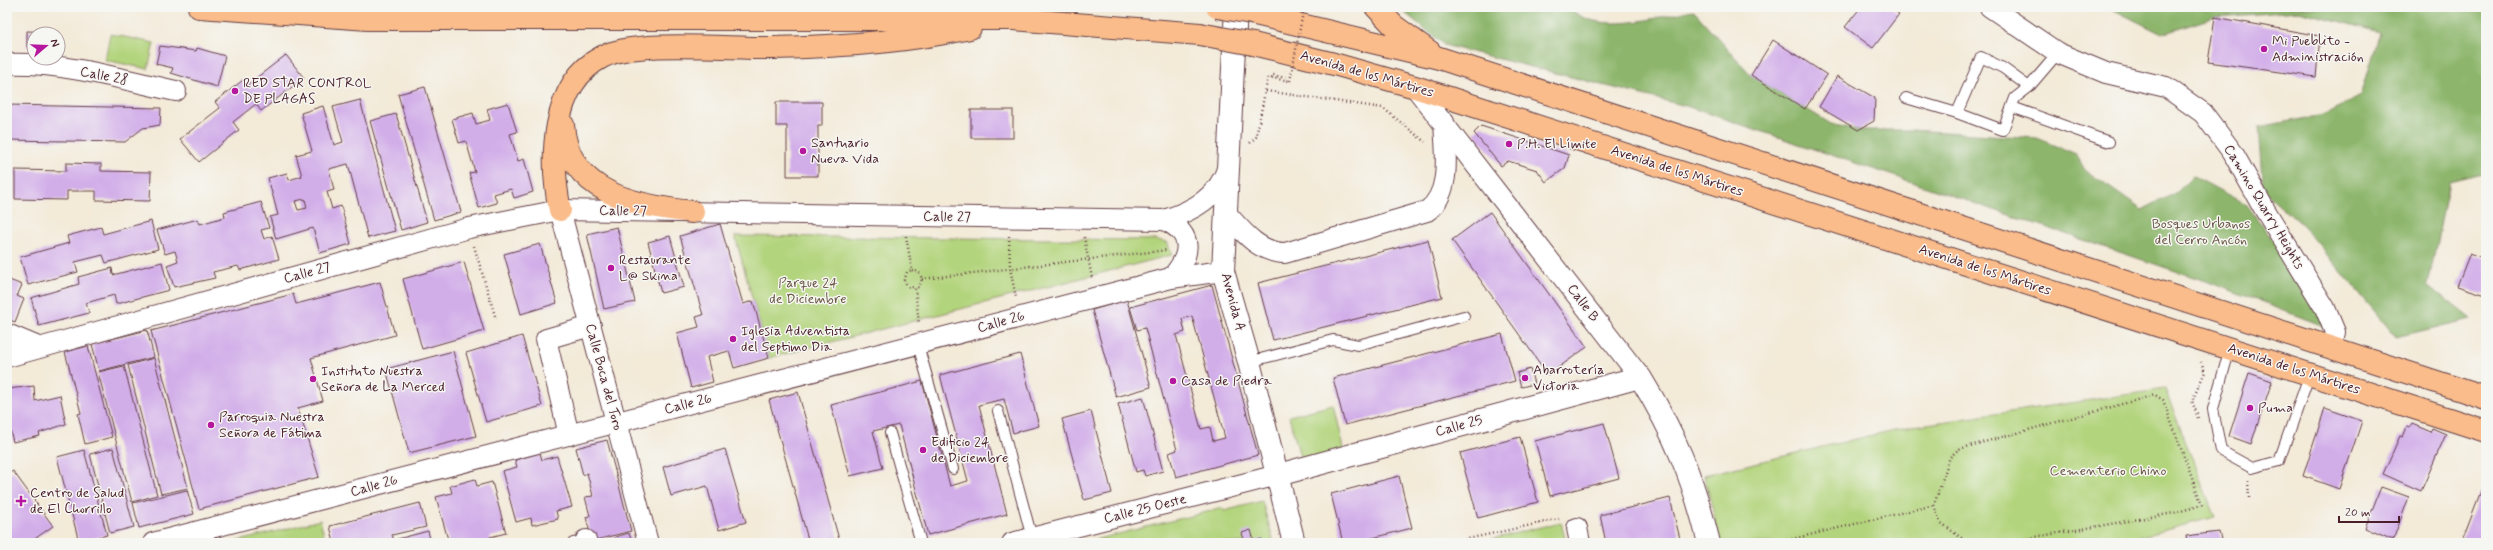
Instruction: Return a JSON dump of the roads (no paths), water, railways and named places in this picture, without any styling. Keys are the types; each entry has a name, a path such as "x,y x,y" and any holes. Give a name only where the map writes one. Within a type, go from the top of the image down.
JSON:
{"highway":[{"name":"Avenida de los Mártires","path":"199,7 368,19 1014,19 1200,34 1253,44 1334,64 1415,87 2310,373 2486,431"},
{"path":"1217,7 1243,10 1439,58 2486,398"},
{"path":"1376,7 1394,26 1439,58"},
{"path":"560,210 555,187 554,148 558,121 576,81 593,63 612,53 640,48 773,48 922,38 1014,19"},
{"path":"564,106 563,123 567,150 578,170 586,177 604,190 627,200 663,209 693,212"}],"street":[{"name":"Camino Quarry Heights","path":"1990,7 2058,53 2106,72 2166,87 2203,113 2233,152 2265,210 2325,308 2335,332 2331,348"},
{"name":"Avenida A","path":"1243,10 1229,160 1223,271 1249,362 1294,543"},
{"name":"Calle 28","path":"7,64 27,64 80,71 176,91"},
{"name":"Calle B","path":"1415,87 1444,122 1640,377 1662,414 1681,453 1696,492 1709,543"},
{"path":"1226,213 1247,238 1273,253 1285,253 1427,210 1436,204 1441,193 1445,161 1444,122"},
{"name":"Calle 27","path":"7,357 38,347 469,228 560,210 1164,220 1184,214 1202,204 1216,190 1229,160"},
{"name":"Calle Boca del Toro","path":"560,210 592,326 648,543"},
{"path":"1164,220 1175,225 1183,234 1187,248 1186,256 1181,267 1171,278"},
{"name":"Calle 26","path":"153,543 1171,278 1223,271"},
{"path":"570,435 546,339 592,326"},
{"path":"7,334 38,347"},
{"name":"Calle 25","path":"1278,475 1640,377"},
{"name":"Calle 25 Oeste","path":"1012,543 1278,475"}],"lane":[{"path":"1906,98 1957,113 2003,130 2015,98 2029,87 2058,53"},
{"path":"1957,113 1981,57 2003,68 2029,87"},
{"path":"2012,106 2109,142"},
{"path":"1249,362 1333,340 1358,345 1464,316"},
{"path":"918,345 953,469"},
{"path":"2230,348 2213,409 2221,451 2252,468 2279,461 2310,373"},
{"path":"998,411 1032,538"},
{"path":"890,433 921,543"}],"place":[{"name":"Mi Pueblito - Administración","path":"2264,49"},
{"name":"RED STAR CONTROL DE PLAGAS","path":"235,91"},
{"name":"P.H. El Límite","path":"1509,144"},
{"name":"Santuario Nueva Vida","path":"803,151"},
{"name":"Restaurante L@ Skina","path":"611,268"},
{"name":"Iglesia Adventista del Septimo Dia","path":"733,339"},
{"name":"Abarrotería Victoria","path":"1525,378"},
{"name":"Instituto Nuestra Señora de La Merced","path":"313,379"},
{"name":"Casa de Piedra","path":"1173,381"},
{"name":"Puma","path":"2250,408"},
{"name":"Parroquia Nuestra Señora de Fátima","path":"211,425"},
{"name":"Edificio 24 de Diciembre","path":"923,450"},
{"name":"Centro de Salud de El Chorrillo","path":"21,501"}],"park label":[{"name":"Bosques Urbanos del Cerro Ancón","path":"2201,232"},
{"name":"Parque 24 de Diciembre","path":"808,292"},
{"name":"Cementerio Chino","path":"2108,471"}]}
